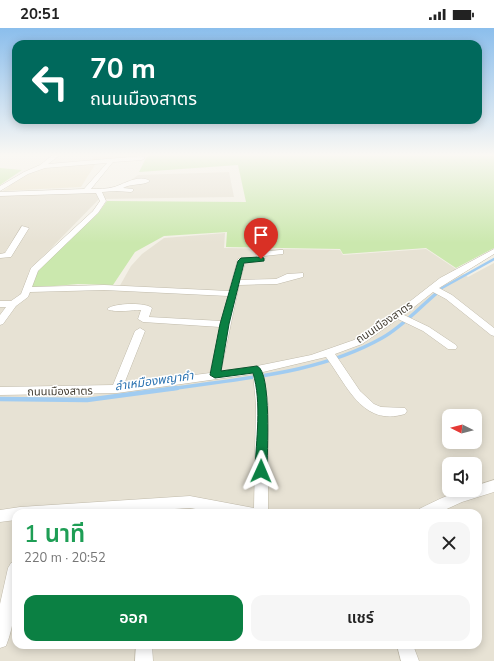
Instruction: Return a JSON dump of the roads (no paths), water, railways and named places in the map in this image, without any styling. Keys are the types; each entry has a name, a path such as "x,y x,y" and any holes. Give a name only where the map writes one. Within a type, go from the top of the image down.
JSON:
{"street":[{"path":"0,189 9,184"},
{"path":"87,190 92,184"},
{"path":"115,189 127,184"},
{"path":"0,194 87,190 98,191 115,189 131,190"},
{"path":"0,322 13,304 20,300 26,290 34,270 96,212 103,201 98,191"},
{"path":"0,256 8,255 25,228"},
{"name":"ถนนเมืองสาตร","path":"0,392 117,389 215,375 258,375 313,358 333,358 438,291 443,280 494,251"},
{"path":"215,375 225,324 241,261 261,259 260,254 280,252"},
{"path":"235,283 277,282 287,277 300,275"},
{"path":"26,290 89,286 233,294"},
{"path":"438,291 494,333"},
{"path":"0,304 13,304"},
{"path":"112,309 127,307 147,308 143,320 225,324"},
{"path":"400,316 452,347"},
{"path":"117,389 140,331"},
{"path":"333,358 362,400 376,410 401,411"},
{"path":"258,375 262,404 261,509"},
{"path":"432,509 458,497 494,486"},
{"path":"121,509 146,508 190,502 229,509"},
{"path":"0,516 12,514"},
{"path":"0,640 12,586"},
{"path":"144,649 144,661"},
{"path":"406,649 410,661"}],"waterway":[{"name":"ลำเหมืองพญาคำ","path":"438,292 442,288 494,259"},
{"name":"ลำเหมืองพญาคำ","path":"171,389 252,378 332,360 382,338 404,323 438,292"},
{"name":"ลำเหมืองพญาคำ","path":"0,399 87,400 177,388"}]}
